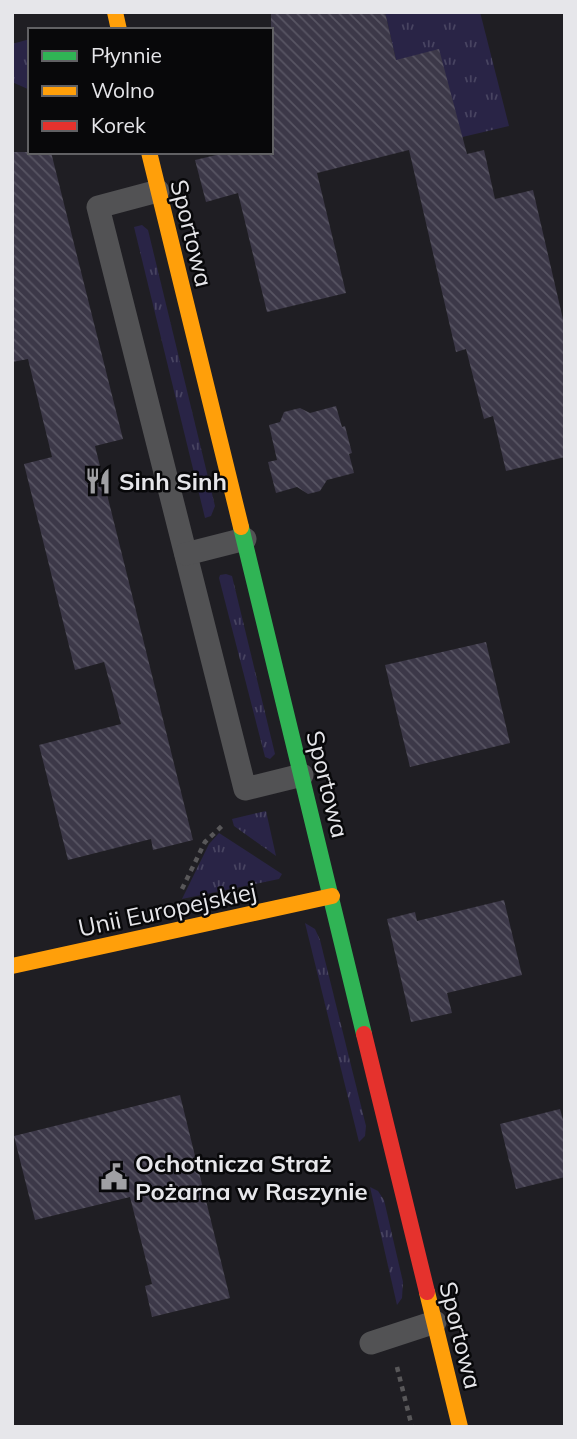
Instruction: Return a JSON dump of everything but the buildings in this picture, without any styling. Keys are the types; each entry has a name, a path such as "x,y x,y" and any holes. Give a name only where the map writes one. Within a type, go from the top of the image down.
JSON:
{"street":[{"name":"Sportowa","path":"149,154 460,1427"},
{"name":"Unii Europejskiej","path":"12,966 332,896"}],"lane":[{"path":"158,191 98,207 245,789 302,775"},
{"path":"186,554 244,539"},
{"path":"371,1343 435,1322"}],"path":[{"path":"176,900 205,842 223,825"},
{"path":"397,1367 412,1427"}],"green space":[{"path":"385,12 480,12 509,126 416,148"},
{"path":"28,40 28,89 12,82 12,44"},
{"path":"142,225 148,230 215,506 211,516 205,518 134,227"},
{"path":"220,575 232,576 275,754 270,759 265,757 219,578"},
{"path":"266,811 276,856 234,826 232,819"},
{"path":"219,833 282,874 279,879 182,899 209,844"},
{"path":"305,923 315,929 320,940 366,1126 365,1136 359,1142"},
{"path":"370,1187 378,1191 384,1200 403,1282 402,1298 397,1305"}],"traffic: fast":[{"path":"241,527 364,1034"}],"traffic: slow":[{"path":"115,12 119,28"},
{"path":"149,154 241,527"},
{"path":"12,966 332,896"},
{"path":"427,1292 460,1427"}],"traffic: jam":[{"path":"364,1034 427,1292"}],"place":[{"name":"Sinh Sinh","path":"98,481"},
{"name":"Ochotnicza Straż Pożarna w Raszynie","path":"114,1177"}]}
